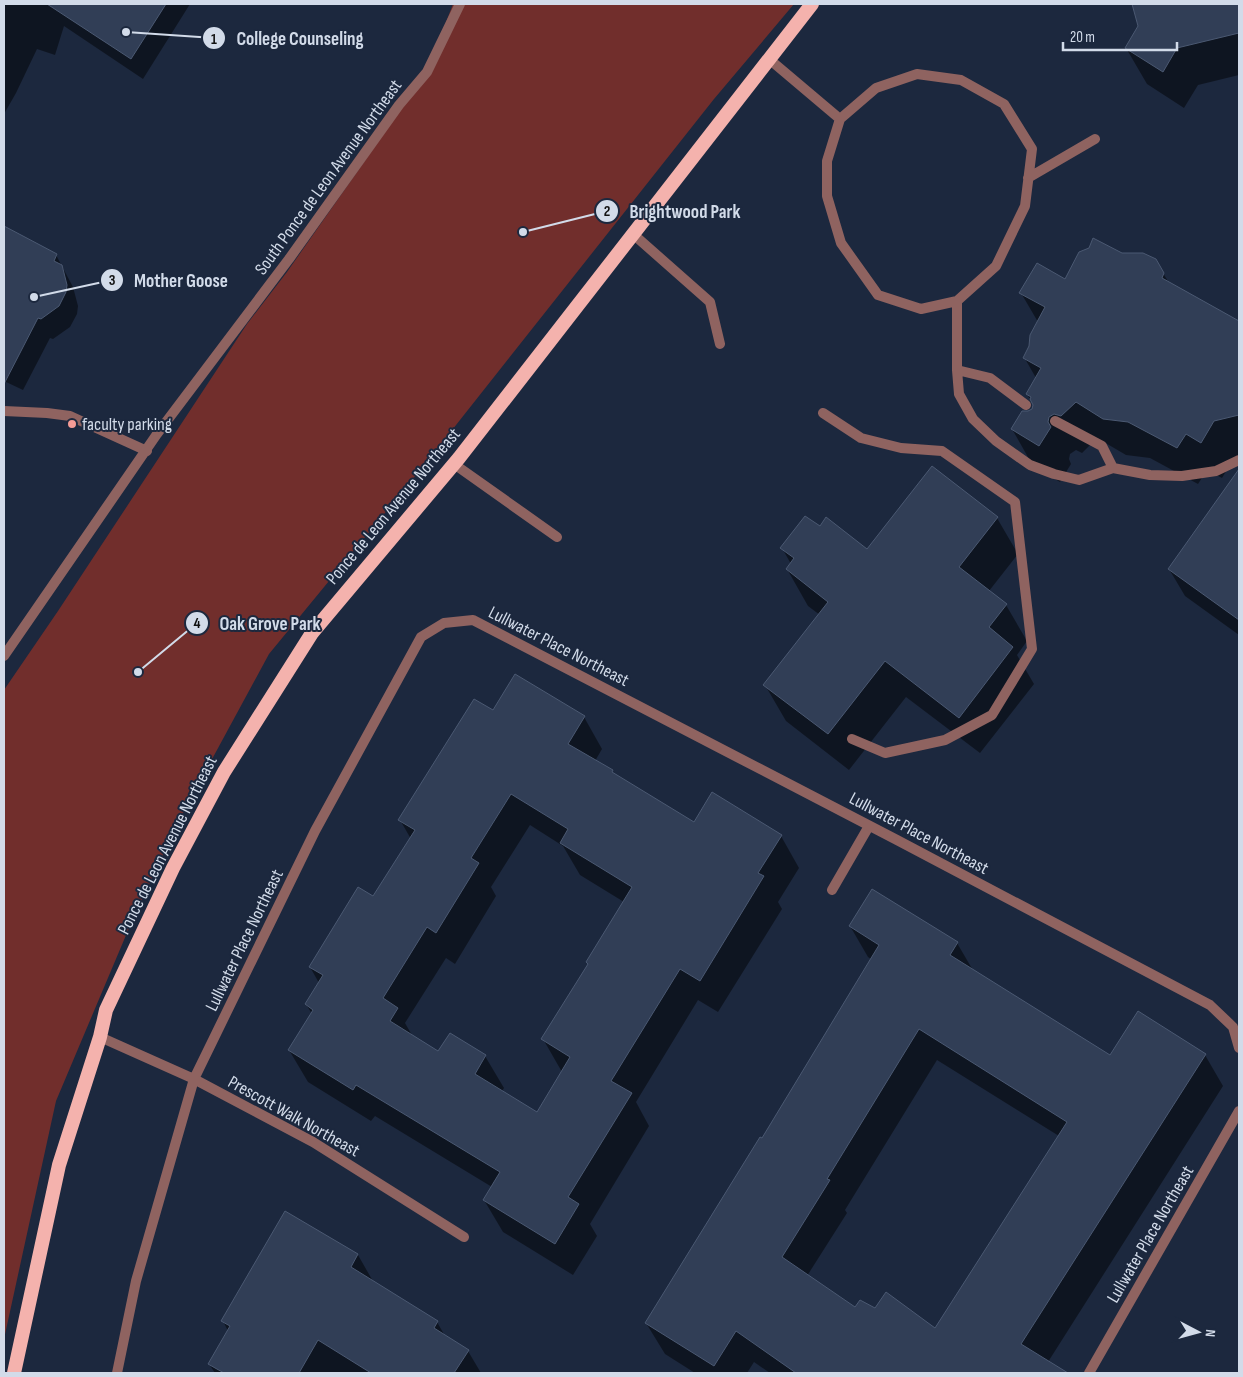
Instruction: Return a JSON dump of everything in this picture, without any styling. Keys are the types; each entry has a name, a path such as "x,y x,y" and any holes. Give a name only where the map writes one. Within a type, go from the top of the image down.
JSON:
{"highway":[{"name":"Ponce de Leon Avenue Northeast","path":"14,1373 59,1165 100,1036 106,1010 173,868 224,772 312,633 454,464 812,4"}],"street":[{"name":"South Ponce de Leon Avenue Northeast","path":"4,656 157,434 289,259 399,104 427,72 460,4"},
{"path":"770,59 840,118"},
{"path":"917,74 960,80 1004,104 1032,149 1025,206 996,266 957,301 921,309 878,295 841,243 828,196 827,179 827,161 840,118 876,88 917,74"},
{"path":"1028,178 1095,139"},
{"path":"633,234 710,302 720,344"},
{"path":"957,301 959,394 972,419 996,441 1030,465 1054,474 1079,480 1113,468 1150,475 1182,476 1216,471 1239,460"},
{"path":"957,370 990,378 1026,404"},
{"path":"4,411 70,416 147,451"},
{"path":"823,413 860,438 902,448 942,451 1015,502 1032,649 992,715 945,740 885,753 852,739"},
{"path":"1055,421 1102,446 1113,468"},
{"path":"454,464 557,537"},
{"name":"Lullwater Place Northeast","path":"117,1373 136,1281 194,1079 314,831 421,637 444,623 473,620 1210,1005 1233,1027 1239,1048"},
{"path":"832,890 869,826"},
{"name":"Prescott Walk Northeast","path":"100,1036 194,1079 313,1142 464,1237"},
{"name":"Lullwater Place Northeast","path":"1089,1373 1239,1111"}],"shaded area":[{"path":"453,4 794,4 714,99 426,463 269,654 185,809 132,921 56,1101 4,1339 4,690 247,324 287,272 427,72"}],"building":[{"path":"47,4 166,4 131,59"},
{"path":"1132,4 1239,4 1239,33 1177,48 1163,72 1125,48 1138,26"},
{"path":"4,226 57,254 54,261 62,265 67,285 66,292 59,306 41,319 38,318 4,384"},
{"path":"1093,238 1122,253 1143,253 1156,259 1164,273 1162,278 1239,321 1239,415 1214,421 1201,443 1186,434 1177,448 1128,422 1103,419 1076,402 1061,416 1054,414 1049,417 1048,422 1051,427 1039,446 1011,429 1022,411 1032,409 1031,397 1026,394 1041,368 1023,358 1029,346 1030,335 1045,307 1019,293 1037,263 1065,279 1079,252 1089,248"},
{"path":"932,466 998,517 959,567 1007,604 989,627 1013,647 959,718 885,661 828,734 763,685 828,602 786,569 794,558 780,548 805,516 820,526 826,517 867,549"},
{"path":"1239,469 1239,620 1168,569"},
{"path":"515,674 585,716 568,744 613,770 612,772 694,822 712,792 782,835 758,873 764,876 700,981 680,969 611,1081 632,1093 568,1197 579,1204 555,1244 483,1200 500,1172 356,1085 353,1090 288,1050 313,1010 305,1004 323,975 309,967 358,887 373,896 415,830 398,820 474,699 493,710","holes":["511,794 568,829 560,843 632,887 586,962 588,964 541,1039 570,1057 537,1112 475,1074 486,1055 450,1033 438,1051 390,1021 398,1008 383,998 427,927 436,933 479,863 471,858"]},
{"path":"872,889 958,942 950,955 1110,1055 1138,1011 1206,1054 1021,1344 1068,1373 796,1373 736,1331 714,1366 645,1323 760,1137 762,1138 879,945 849,926","holes":["919,1029 1067,1122 935,1328 886,1292 875,1308 860,1300 855,1307 782,1257 830,1180 827,1179"]},
{"path":"285,1211 358,1254 351,1267 438,1321 434,1328 469,1350 454,1373 371,1373 318,1340 299,1373 224,1373 208,1364 230,1326 221,1321"}],"place":[{"name":"College Counseling","path":"126,32"},
{"name":"Brightwood Park","path":"523,232"},
{"name":"Mother Goose","path":"34,297"},
{"name":"faculty parking","path":"72,424"},
{"name":"Oak Grove Park","path":"138,672"}]}
